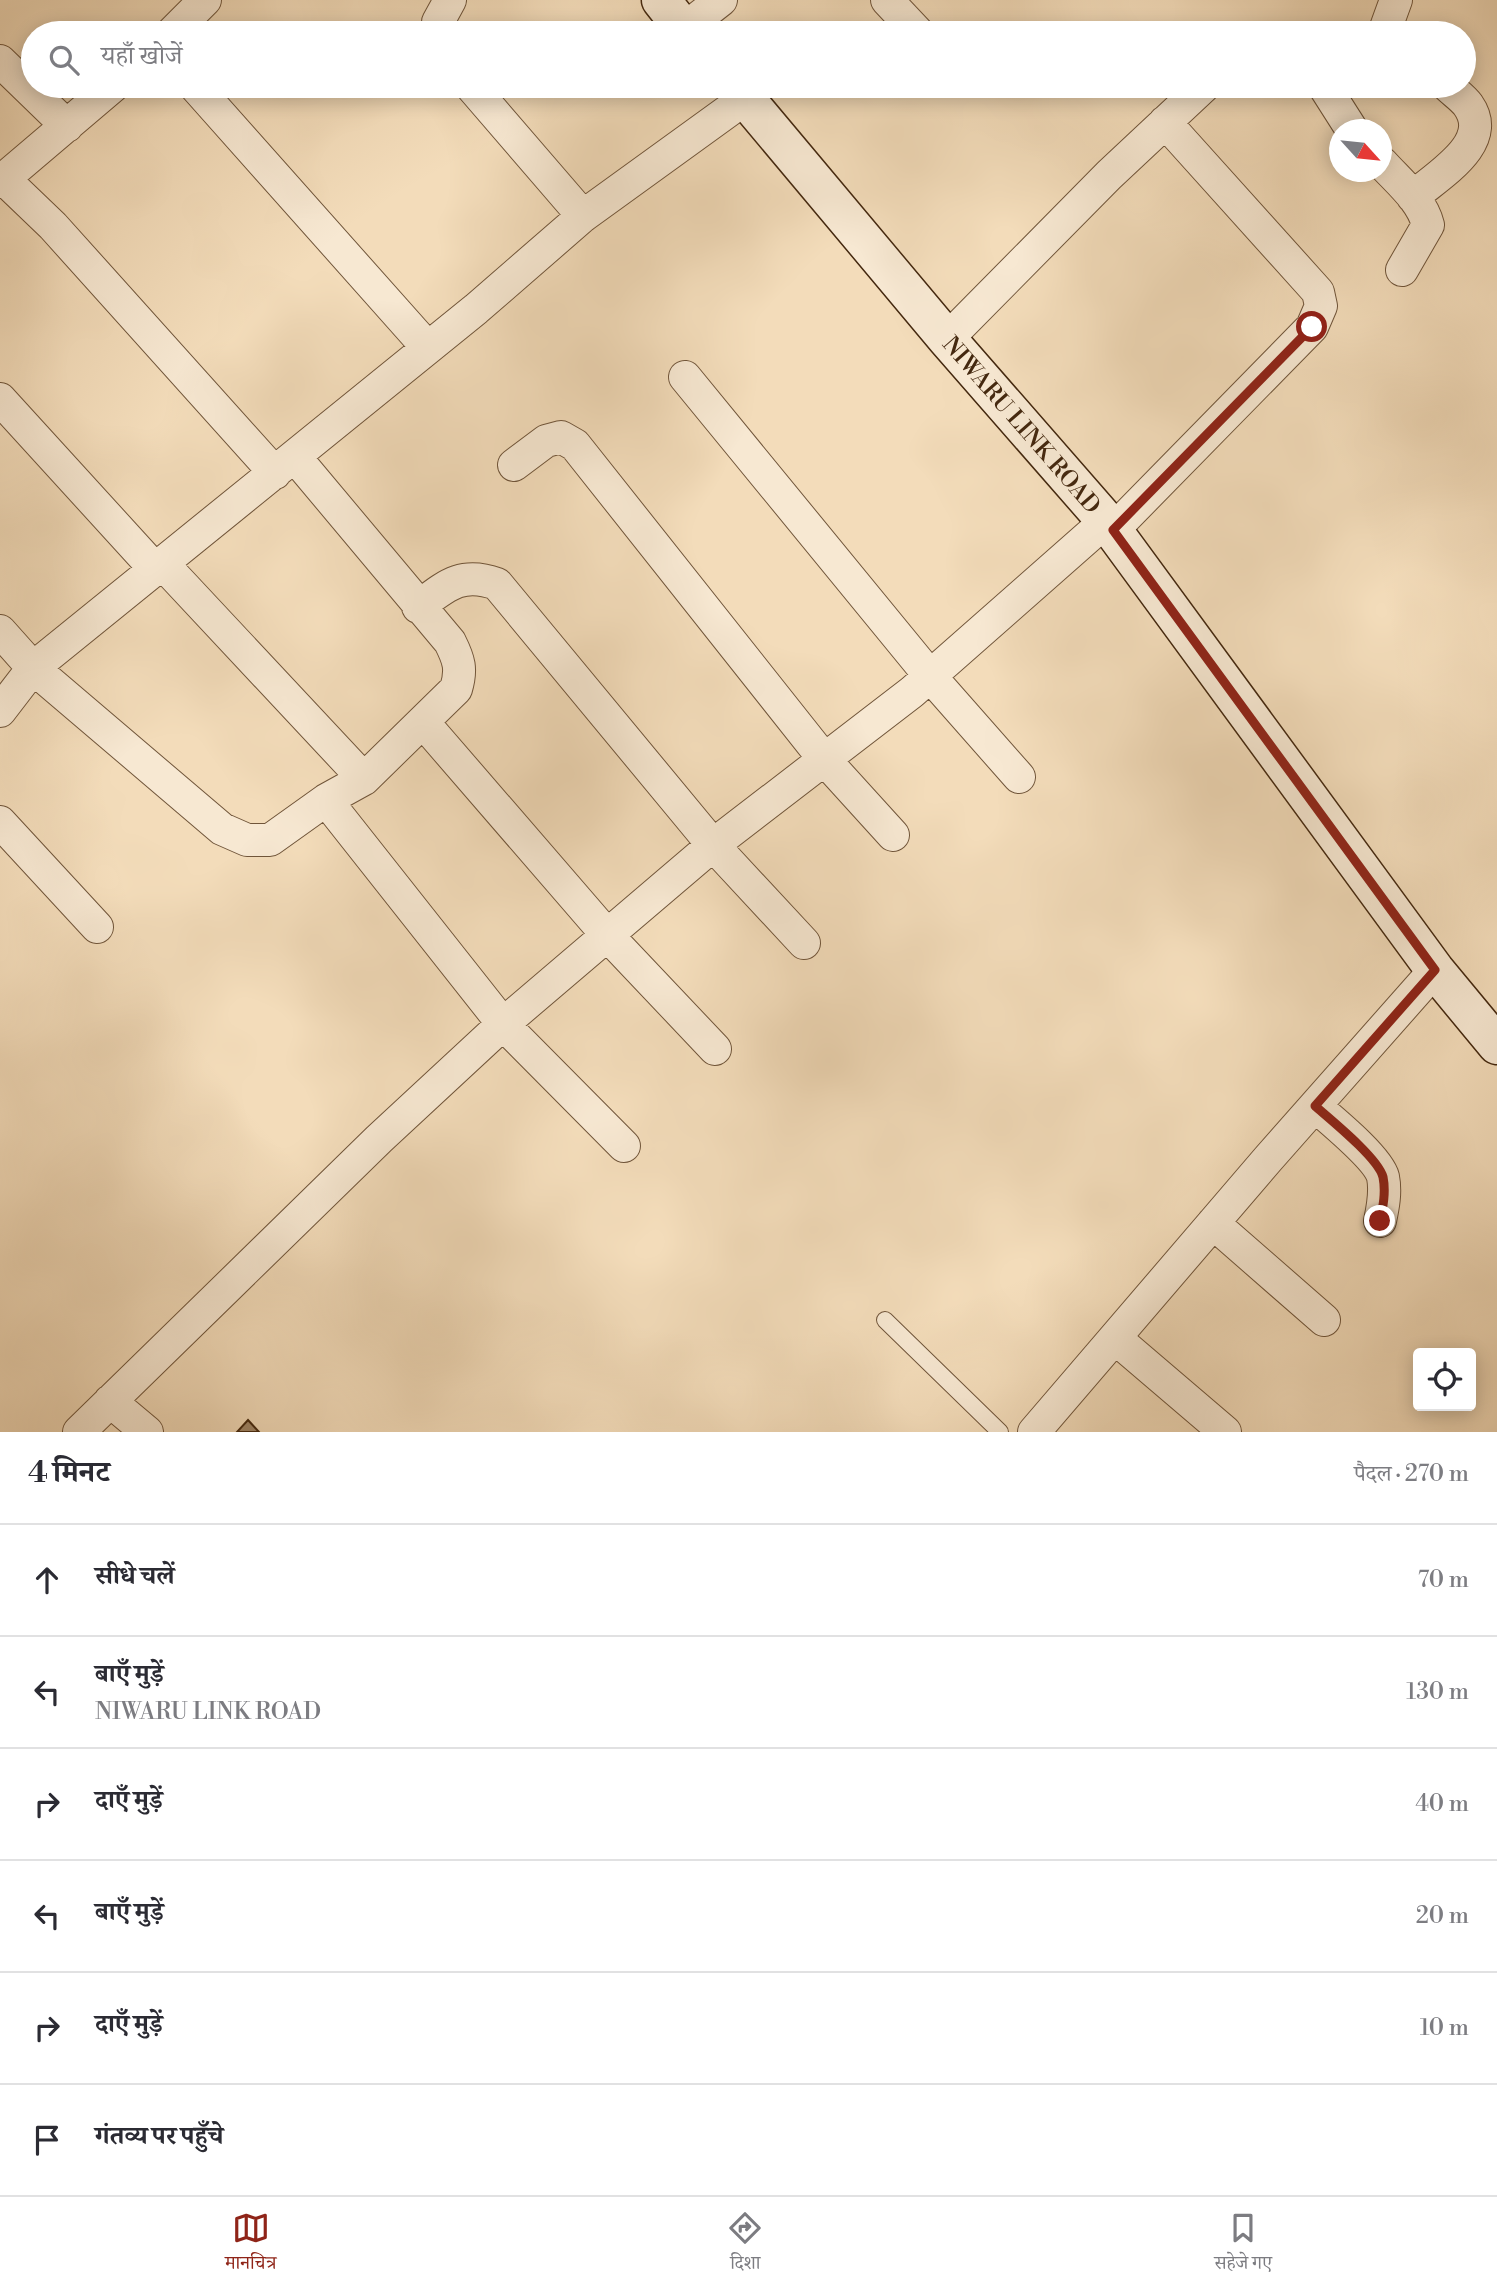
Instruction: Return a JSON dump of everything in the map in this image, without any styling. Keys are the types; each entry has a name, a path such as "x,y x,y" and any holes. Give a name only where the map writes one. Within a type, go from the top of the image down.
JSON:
{"street":[{"path":"439,21 450,0"},
{"path":"677,21 722,0"},
{"path":"887,0 907,21"},
{"path":"0,61 21,81"},
{"path":"38,98 67,126"},
{"path":"0,631 33,668 222,830 247,840 270,841 326,800 364,779 456,688 461,674 460,661 450,642 418,607 285,465 53,226 2,181 99,98"},
{"path":"206,98 428,348"},
{"path":"481,98 583,216"},
{"path":"0,711 33,668 476,309 583,216 732,98"},
{"name":"NIWARU LINK ROAD","path":"745,98 947,339 1109,526 1435,970 1497,1045"},
{"path":"947,339 1191,98"},
{"path":"1332,98 1345,119"},
{"path":"1413,197 1469,149 1476,133 1475,121 1468,105 1461,98"},
{"path":"79,1432 379,1139 503,1024 713,845 930,676 1109,526 1312,327 1321,306 1318,292 1165,122"},
{"path":"1392,175 1413,197 1425,214 1428,225 1402,270"},
{"path":"685,377 930,676 1019,777"},
{"path":"0,399 364,779"},
{"path":"514,465 546,441 561,437 575,444 824,759 893,835"},
{"path":"418,607 454,580 482,578 497,584 713,845 804,943"},
{"path":"423,722 608,936 715,1049"},
{"path":"326,800 503,1024 624,1146"},
{"path":"0,822 96,927"},
{"path":"1034,1432 1435,970"},
{"path":"1315,1106 1365,1152 1383,1174 1385,1193 1380,1221"},
{"path":"1213,1223 1324,1320"},
{"path":"1115,1338 1225,1432"},
{"path":"110,1401 147,1432"}],"lane":[{"path":"886,1320 1000,1432"}],"building":[{"path":"248,1420 259,1432 237,1432"}],"route":[{"path":"1312,327 1113,530 1435,970 1315,1106 1365,1152 1383,1174 1385,1193 1380,1221"}]}
